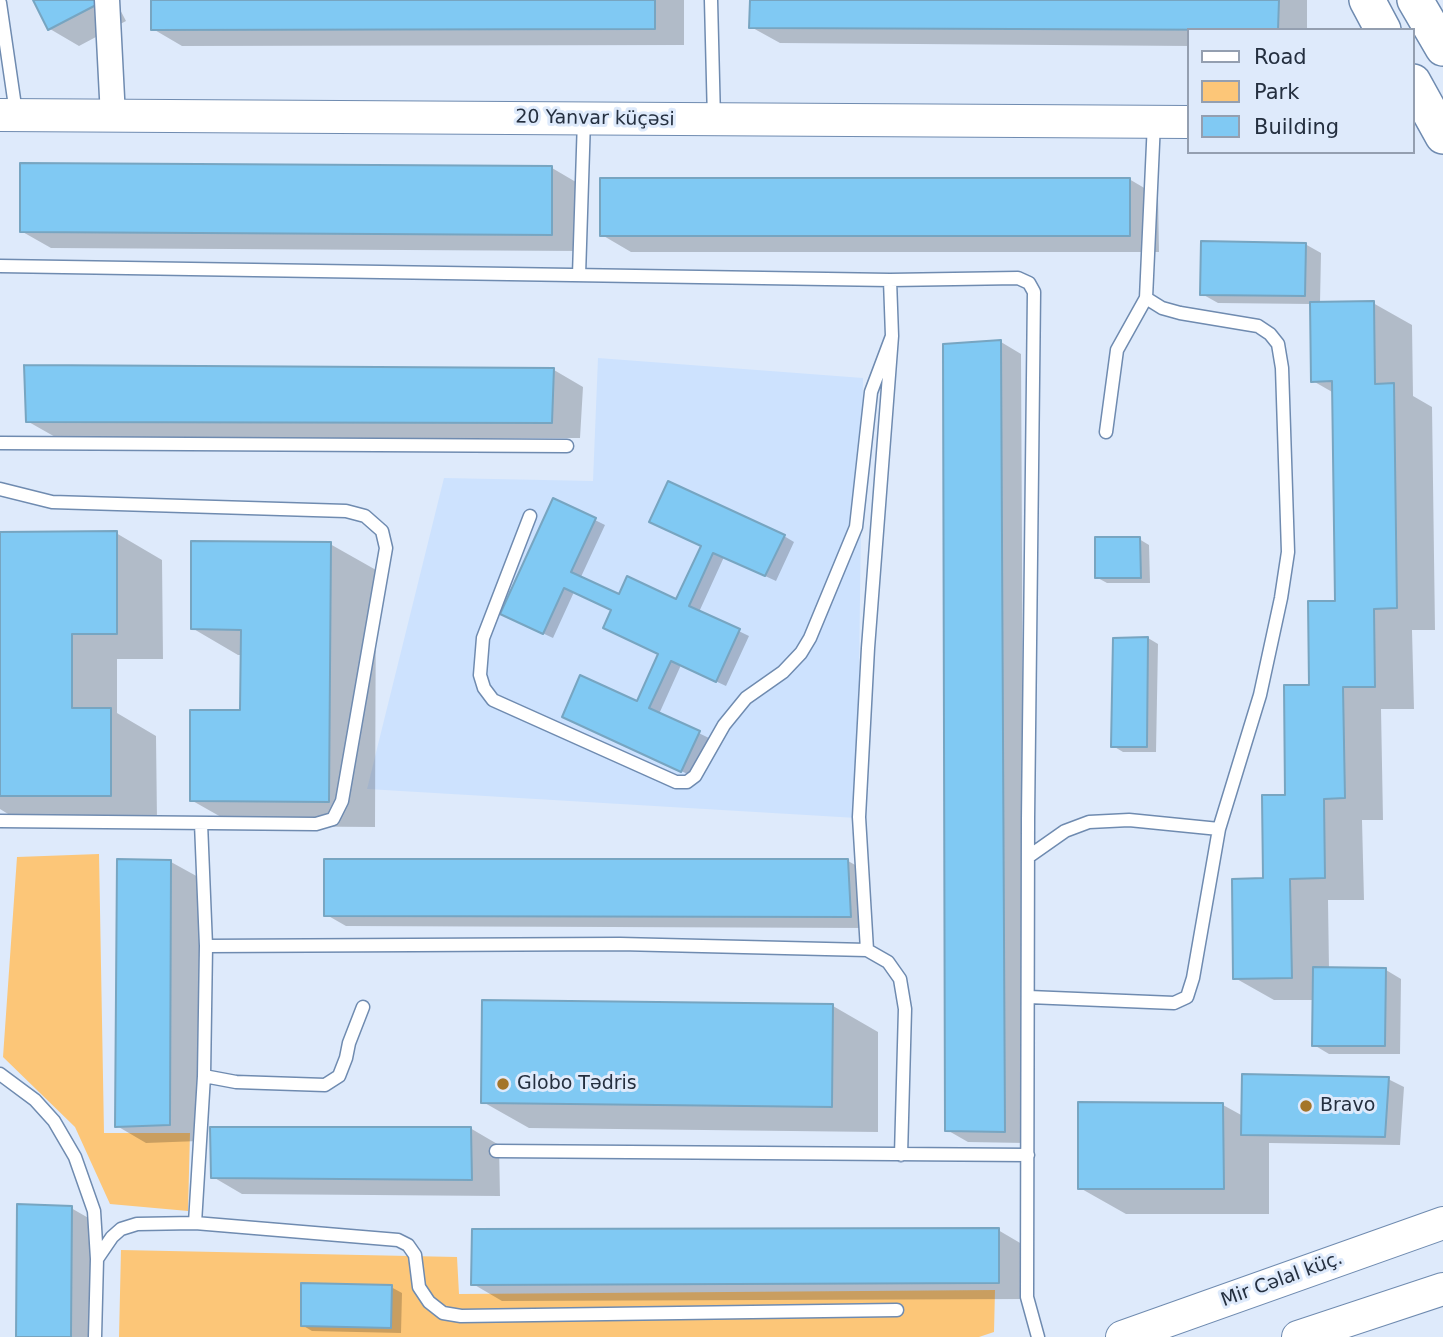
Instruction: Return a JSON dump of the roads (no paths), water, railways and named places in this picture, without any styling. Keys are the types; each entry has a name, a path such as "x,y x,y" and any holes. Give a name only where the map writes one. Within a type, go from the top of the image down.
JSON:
{"main road":[{"path":"1367,0 1382,28"},
{"path":"1415,0 1441,44"},
{"path":"1415,86 1436,124"}],"street":[{"path":"107,0 113,117"},
{"name":"20 Yanvar küçəsi","path":"8,115 1188,122"},
{"name":"Mir Cəlal küç.","path":"1122,1337 1443,1223"},
{"path":"1298,1337 1443,1289"}],"lane":[{"path":"711,0 714,120"},
{"path":"0,3 8,115"},
{"path":"579,275 584,119"},
{"path":"1106,432 1117,350 1146,298 1154,122"},
{"path":"0,266 890,280 1018,278 1029,283 1034,292 1027,1297 1038,1337"},
{"path":"867,950 859,817 892,336 890,280"},
{"path":"1028,997 1174,1003 1187,997 1193,978 1219,830 1260,695 1274,636 1288,552 1282,368 1278,344 1258,326 1180,313 1161,308 1146,298"},
{"path":"530,516 482,638 480,676 484,688 493,700 676,782 687,782 695,776 724,725 746,698 783,672 801,653 810,638 856,527 871,392 892,336"},
{"path":"0,443 567,446"},
{"path":"0,489 52,502 346,511 365,516 382,531 386,548 339,810 332,819 316,824 0,821"},
{"path":"1028,857 1065,831 1089,822 1129,820 1219,830"},
{"path":"195,1223 204,1076 206,946 201,823"},
{"path":"206,946 620,944 867,950 888,962 900,979 905,1009 901,1155"},
{"path":"204,1076 236,1082 325,1085 339,1076 363,1007"},
{"path":"0,1074 35,1100 54,1121 75,1157 94,1211 97,1259 95,1337"},
{"path":"496,1151 1028,1155"},
{"path":"97,1259 112,1237 129,1226 195,1223 398,1240 408,1245 415,1255 419,1287 429,1302 443,1313 461,1317 897,1310"}],"place":[{"name":"Globo Tədris","path":"503,1084"},
{"name":"Bravo","path":"1306,1106"}]}
